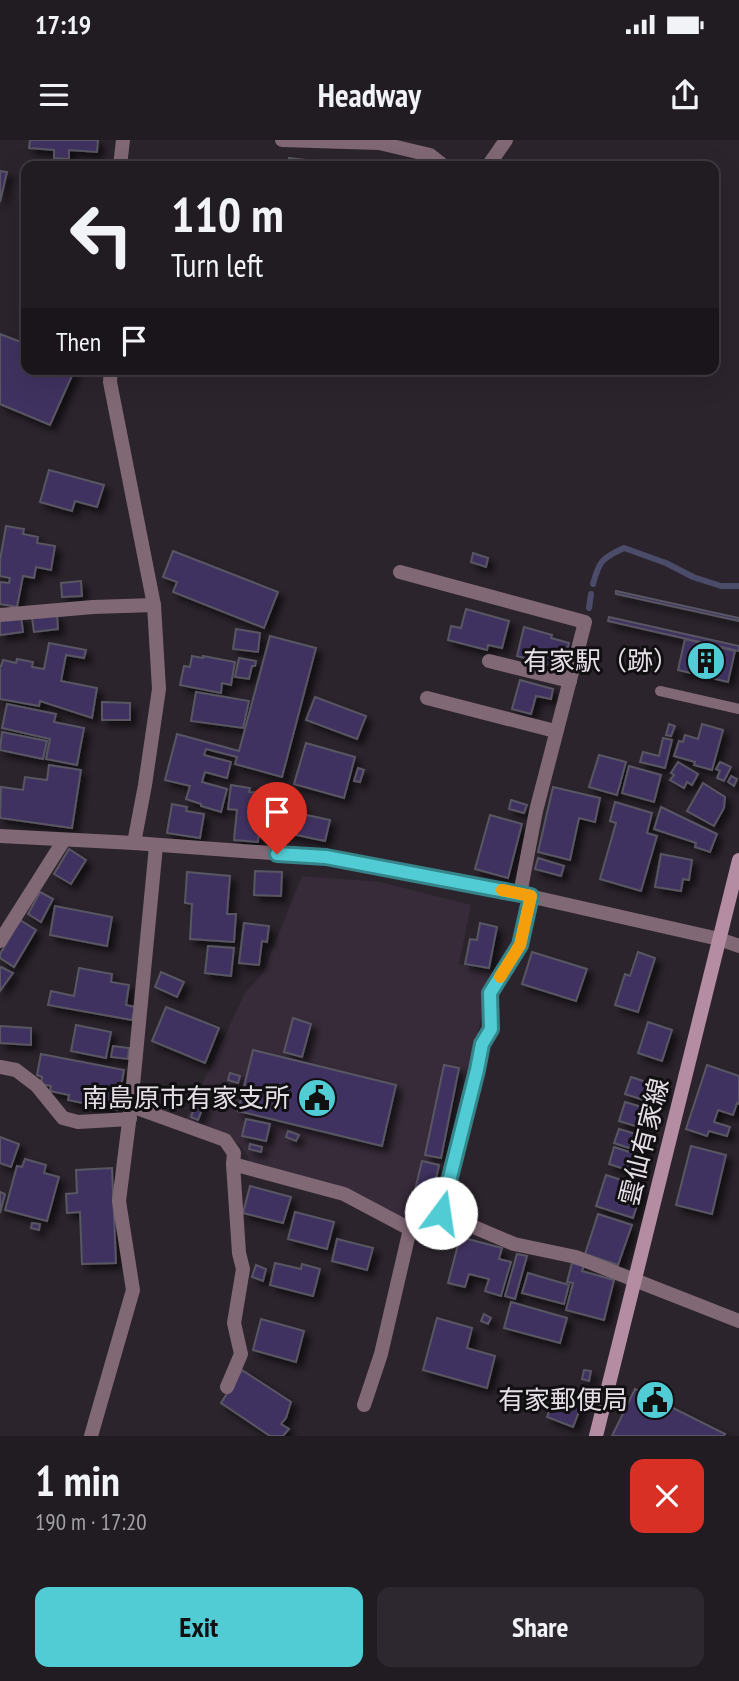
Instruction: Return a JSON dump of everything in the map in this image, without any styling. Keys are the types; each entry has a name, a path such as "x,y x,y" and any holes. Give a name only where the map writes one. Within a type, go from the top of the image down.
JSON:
{"main road":[{"name":"雲仙有家線","path":"596,1436 739,860"}],"street":[{"path":"121,161 123,140"},
{"path":"282,140 379,143 430,155 438,161"},
{"path":"491,161 506,140"},
{"path":"111,375 154,605 159,690 134,843"},
{"path":"233,1164 344,1194 410,1228 425,1229 441,1213 482,1044 491,1029 490,993 520,945 536,811 584,622 400,572"},
{"path":"0,615 154,605"},
{"path":"489,661 570,681"},
{"path":"427,698 555,732"},
{"path":"0,836 326,857 526,895 719,939 739,946"},
{"path":"0,941 64,840"},
{"path":"91,1436 133,1290 119,1200 131,1113 156,846"},
{"path":"0,1067 16,1070 37,1086 63,1118 78,1122 131,1113 225,1140 234,1153 239,1253 243,1269 234,1322 241,1354 227,1387"},
{"path":"441,1213 514,1244 576,1257 739,1321"},
{"path":"364,1405 381,1354 410,1228"}],"lane":[{"path":"660,691 739,709"}],"shaded area":[{"path":"302,876 380,882 471,905 459,964 492,971 437,1211 423,1225 411,1225 250,1164 248,1156 239,1144 185,1121 245,993 263,973"}],"building":[{"path":"30,140 98,140 97,152 69,150 69,159 54,158 54,150 29,148"},
{"path":"289,158 314,161 289,161"},
{"path":"0,171 7,172 0,202"},
{"path":"0,334 21,342 21,375 72,375 50,425 0,404"},
{"path":"49,470 104,485 97,507 75,501 72,511 40,502"},
{"path":"6,526 24,529 23,534 38,537 37,543 55,546 51,570 36,567 34,578 23,576 17,607 0,604 0,582 9,583 10,578 0,576"},
{"path":"173,551 278,592 264,628 173,592 177,582 163,577"},
{"path":"473,553 488,558 486,567 471,562"},
{"path":"81,581 82,596 62,597 61,583"},
{"path":"616,591 739,618 739,621 616,594"},
{"path":"466,609 509,621 502,648 488,645 487,650 448,640 451,626 461,628"},
{"path":"57,614 58,629 34,632 32,617"},
{"path":"21,616 23,632 0,635 0,619"},
{"path":"609,617 739,646 739,651 608,621"},
{"path":"524,627 569,643 565,658 556,655 553,666 517,656"},
{"path":"236,629 260,633 258,652 233,649"},
{"path":"270,636 316,648 282,777 235,764 237,757 206,749 204,755 231,762 227,778 205,772 202,782 227,789 221,812 201,806 186,799 190,786 165,780 177,734 239,751"},
{"name":"有家駅（跡）","path":"685,639 735,651 728,682 678,670"},
{"path":"49,643 86,650 84,658 66,655 61,681 97,688 92,718 40,701 39,706 0,699 0,666 3,660 16,663 17,659 33,662 32,667 44,669"},
{"path":"192,656 235,662 231,685 222,683 221,693 180,685 184,666 190,667"},
{"path":"239,658 256,661 249,679 235,677"},
{"path":"520,680 553,689 551,699 536,696 531,714 512,709"},
{"path":"196,692 249,701 243,728 191,721"},
{"path":"315,697 366,716 357,739 306,720"},
{"path":"102,702 130,703 130,720 102,720"},
{"path":"7,704 56,714 54,722 84,728 77,765 46,759 50,739 2,728"},
{"path":"669,724 675,726 671,736 666,735"},
{"path":"702,724 723,730 712,770 674,756 679,741 683,742 685,735 698,739"},
{"path":"2,732 47,741 43,759 0,750"},
{"path":"663,738 672,740 665,768 640,762 643,752 659,756"},
{"path":"306,743 355,757 344,798 294,784"},
{"path":"599,755 626,762 617,795 589,787"},
{"path":"678,762 698,774 692,785 687,782 684,788 670,780"},
{"path":"720,762 731,767 724,781 717,778 720,771 716,769"},
{"path":"49,765 81,770 72,828 0,818 1,787 23,790 25,777 47,780"},
{"path":"629,766 661,775 654,802 622,793"},
{"path":"358,768 364,770 360,782 354,781"},
{"path":"731,776 737,779 734,786 728,782"},
{"path":"703,783 725,797 724,808 714,826 687,811"},
{"path":"231,785 250,788 249,792 263,793 258,842 234,840 237,810 228,809"},
{"path":"553,787 600,798 595,822 579,818 570,860 538,852"},
{"path":"511,800 527,805 524,813 509,809"},
{"path":"615,802 652,813 647,833 657,836 641,891 600,879 616,823 610,821"},
{"path":"172,804 187,807 186,811 204,814 200,838 167,833"},
{"path":"297,806 303,808 302,814 330,820 325,841 282,832 287,809 296,811"},
{"path":"661,807 717,834 710,852 695,847 696,843 654,829"},
{"path":"490,815 522,824 508,878 475,869"},
{"path":"69,849 86,860 71,884 54,874"},
{"path":"661,854 692,860 689,880 683,879 681,891 655,887"},
{"path":"538,858 564,866 561,876 535,869"},
{"path":"255,871 282,872 281,896 254,895"},
{"path":"187,872 230,876 227,914 236,914 234,942 190,939 192,904 185,903"},
{"path":"40,892 53,899 41,922 28,914"},
{"path":"55,906 112,917 107,946 50,935"},
{"path":"20,920 36,930 14,967 0,958 0,954"},
{"path":"244,923 269,926 267,942 262,941 259,965 239,963"},
{"path":"480,923 497,927 489,968 465,964 470,939 477,940"},
{"path":"208,946 234,948 231,976 205,973"},
{"path":"532,952 587,969 576,1001 522,984"},
{"path":"638,952 655,958 638,1012 615,1005 625,974 630,976"},
{"path":"1,967 13,973 0,991 0,969"},
{"path":"79,968 112,974 111,982 129,985 126,1005 135,1007 132,1020 48,1005 51,991 74,996"},
{"path":"161,972 184,982 177,997 155,987"},
{"path":"166,1007 219,1028 205,1063 152,1041"},
{"path":"293,1018 311,1024 302,1057 284,1052"},
{"path":"648,1022 672,1030 662,1061 638,1053"},
{"path":"76,1025 111,1032 106,1058 71,1051"},
{"path":"0,1026 31,1028 31,1045 0,1043"},
{"path":"113,1046 129,1048 128,1059 111,1057"},
{"name":"南島原市有家支所","path":"253,1050 396,1085 382,1146 238,1111"},
{"path":"41,1054 124,1070 117,1110 68,1100 69,1095 50,1091 51,1086 41,1084 42,1077 37,1075"},
{"path":"444,1065 459,1068 441,1158 425,1155"},
{"path":"707,1065 739,1076 739,1104 737,1103 733,1115 718,1110 714,1122 730,1127 727,1136 709,1131 707,1136 686,1129"},
{"path":"230,1073 240,1076 238,1083 228,1080"},
{"path":"631,1077 665,1088 659,1105 625,1094"},
{"path":"201,1088 209,1091 198,1120 191,1117"},
{"path":"625,1102 648,1109 642,1128 619,1121"},
{"path":"246,1119 270,1124 266,1141 242,1136"},
{"path":"619,1129 649,1138 644,1153 614,1143"},
{"path":"288,1131 299,1135 296,1141 286,1137"},
{"path":"0,1137 19,1144 11,1167 0,1163"},
{"path":"250,1144 262,1147 261,1152 249,1149"},
{"path":"691,1146 726,1155 712,1214 676,1205"},
{"path":"614,1147 645,1157 640,1174 609,1164"},
{"path":"25,1159 46,1165 44,1173 59,1177 47,1221 5,1210 17,1166 22,1167"},
{"path":"422,1161 439,1165 431,1202 413,1198"},
{"path":"112,1168 116,1263 82,1264 80,1212 67,1213 66,1194 77,1193 76,1170"},
{"path":"606,1175 643,1187 633,1218 596,1206"},
{"path":"250,1186 291,1197 283,1223 243,1213"},
{"path":"0,1192 5,1194 0,1213"},
{"path":"295,1212 334,1222 327,1249 288,1239"},
{"path":"598,1214 632,1225 618,1265 585,1254"},
{"path":"32,1223 40,1224 39,1230 31,1228"},
{"path":"460,1237 502,1248 499,1259 511,1262 501,1296 485,1291 489,1279 469,1274 465,1287 448,1283"},
{"path":"337,1239 373,1248 367,1270 332,1261"},
{"path":"517,1254 527,1256 515,1299 505,1296"},
{"path":"275,1263 301,1269 302,1264 320,1269 313,1296 270,1285"},
{"path":"572,1263 584,1266 582,1271 614,1280 604,1320 566,1310 573,1283 567,1282"},
{"path":"256,1265 266,1269 263,1281 252,1277"},
{"path":"528,1273 569,1285 564,1304 522,1293"},
{"path":"511,1302 567,1318 560,1343 504,1328"},
{"path":"484,1314 491,1318 488,1324 481,1321"},
{"path":"437,1318 472,1328 467,1348 495,1356 487,1388 423,1370"},
{"path":"261,1319 304,1331 296,1362 253,1350"},
{"path":"242,1370 291,1402 281,1424 289,1429 283,1436 270,1436 221,1403"},
{"path":"584,1370 591,1371 589,1381 582,1379"},
{"path":"635,1389 725,1434 724,1436 612,1436"},
{"path":"556,1394 582,1404 573,1427 547,1417"}],"waterway":[{"path":"593,584 602,561 624,548 666,563 693,577 721,586 739,586"},
{"path":"589,608 591,594"}],"slow traffic":[{"path":"500,977 520,945 531,896 502,890"}],"place":[{"name":"有家駅（跡）","path":"706,661"},
{"name":"南島原市有家支所","path":"317,1098"},
{"name":"有家郵便局","path":"655,1400"}],"route":[{"path":"277,854 326,857 531,896 520,945 490,993 491,1029 482,1044 441,1213"}]}
